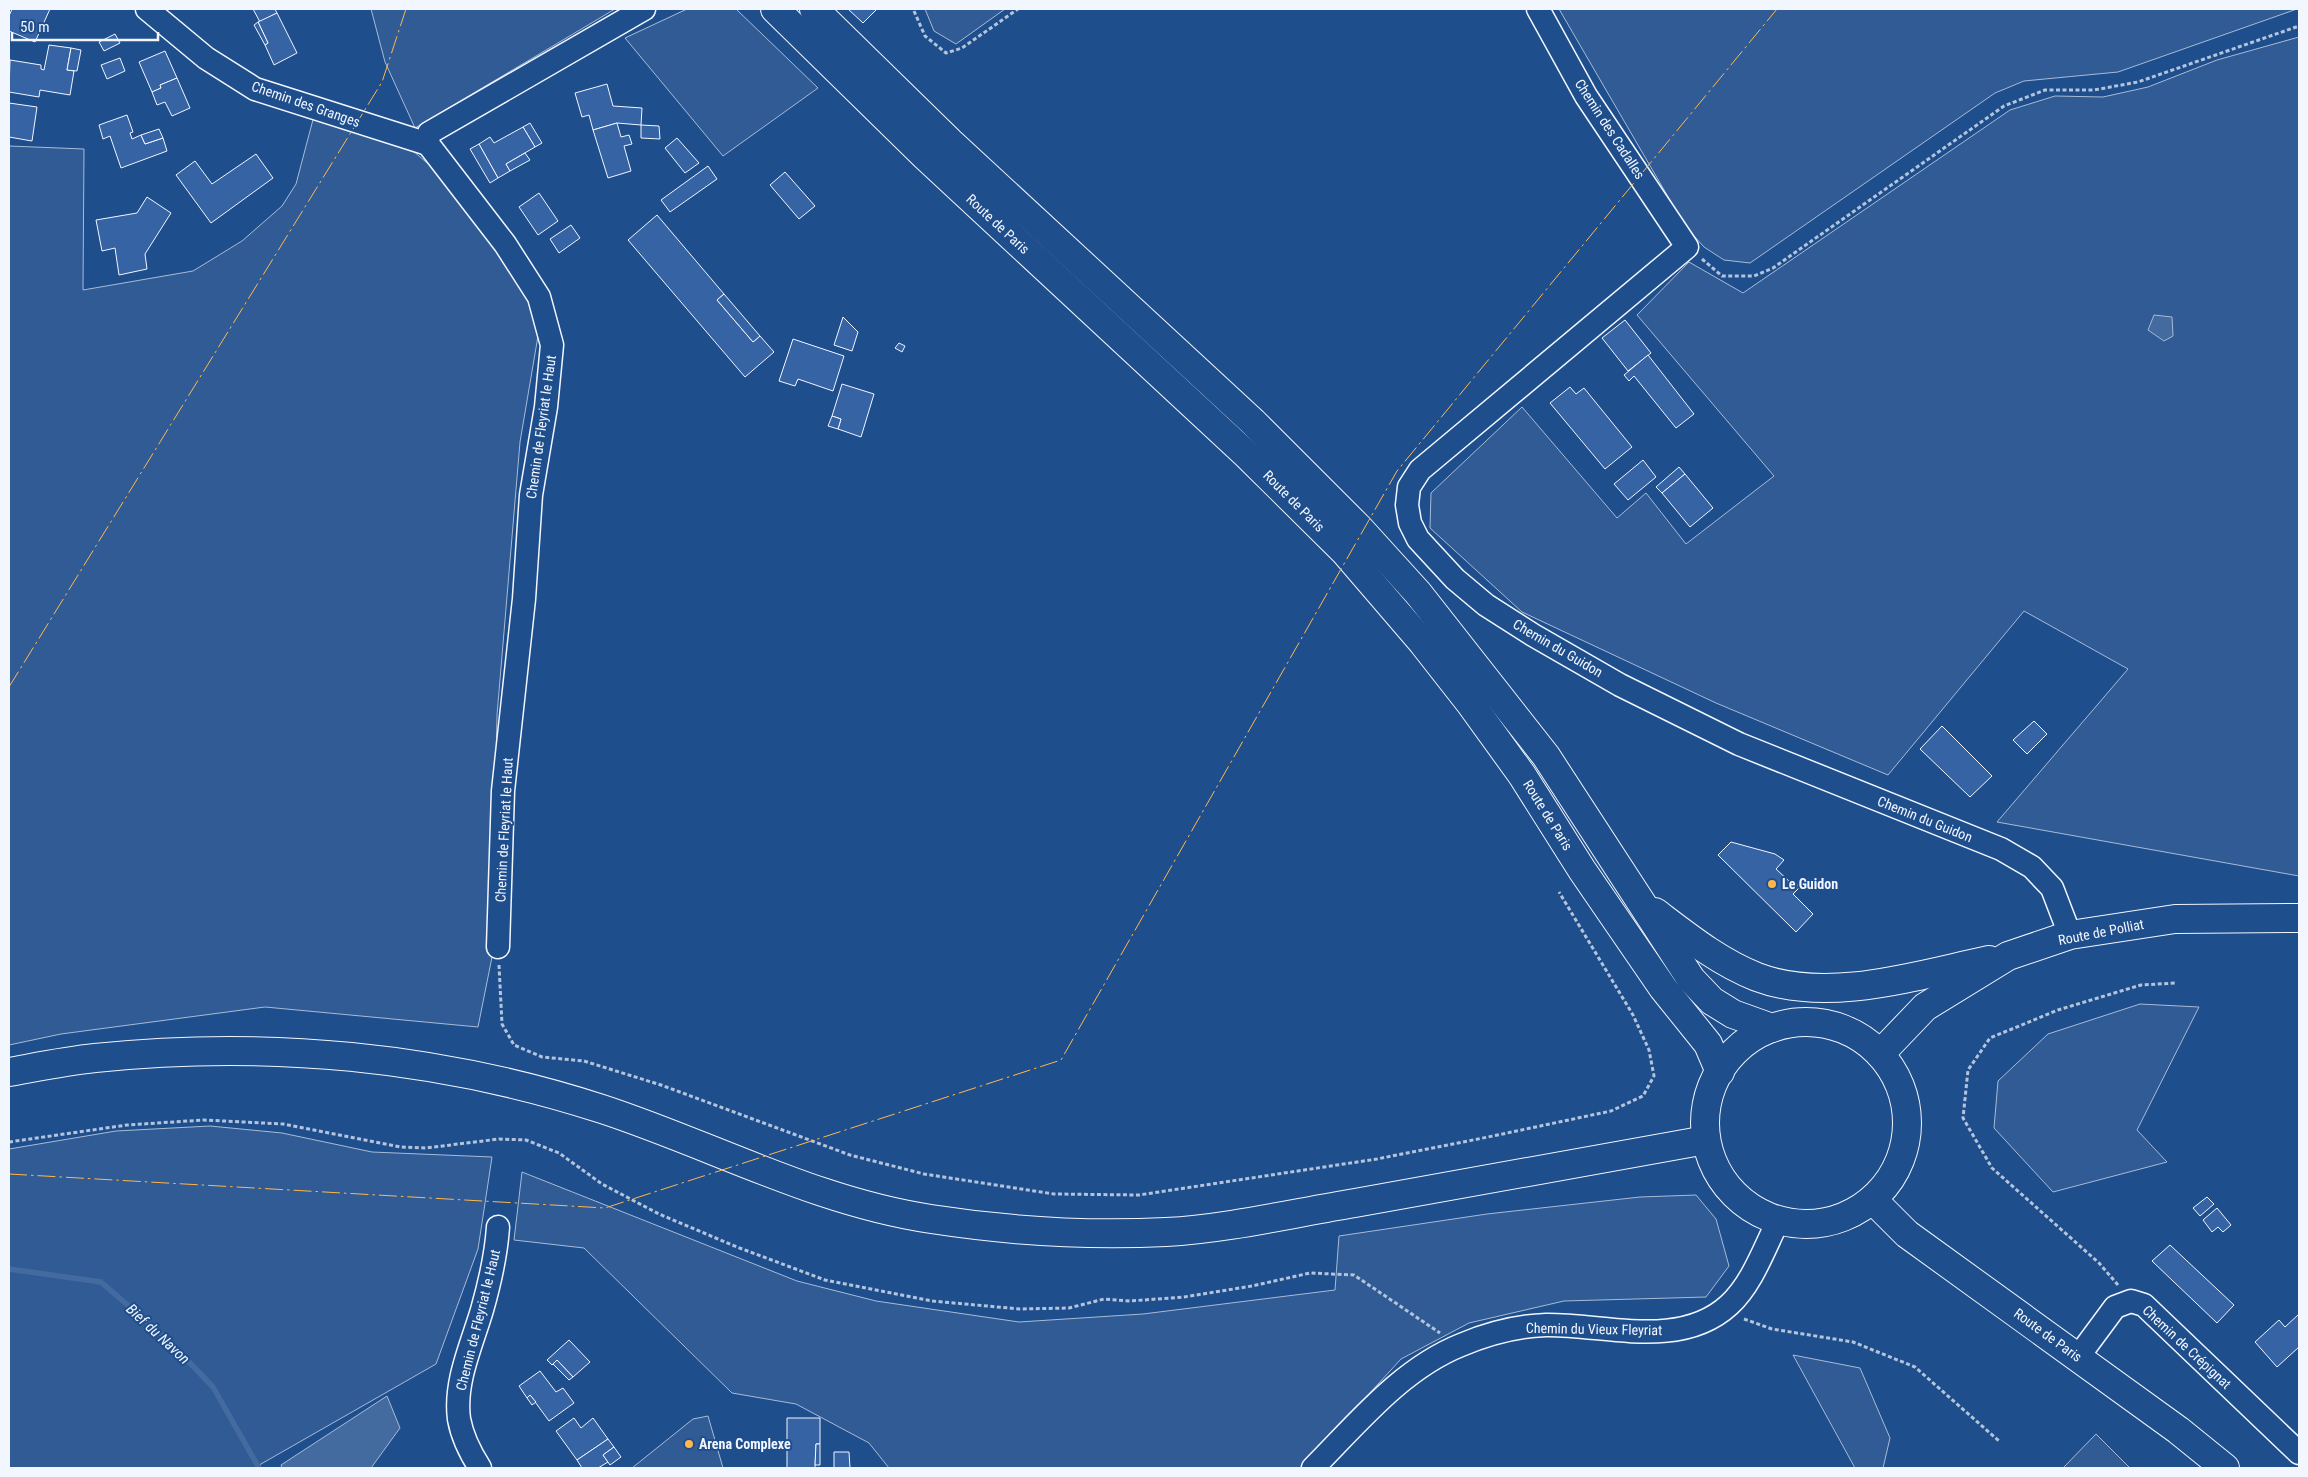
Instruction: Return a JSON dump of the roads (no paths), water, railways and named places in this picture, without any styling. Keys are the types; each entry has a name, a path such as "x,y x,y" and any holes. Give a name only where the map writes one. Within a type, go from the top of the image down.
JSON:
{"main road":[{"name":"Route de Paris","path":"775,9 925,156 1247,455 1344,551 1423,643 1476,711 1522,775 1582,870 1663,988 1708,1044 1720,1072"},
{"name":"Route de Paris","path":"814,9 950,142 1253,422 1360,528 1418,593 1546,756 1690,979 1712,1001 1733,1014 1772,1028"},
{"path":"1640,900 1728,964 1759,978 1798,987 1836,988 1883,982 2008,956"},
{"name":"Route de Polliat","path":"1880,1054 1925,1007 2008,956 2070,935 2175,919 2299,918"},
{"path":"1803,1022 1831,1025 1858,1036 1880,1054 1896,1076 1905,1102 1908,1128 1902,1155 1890,1179 1873,1200 1838,1220 1818,1224 1778,1221 1758,1212 1740,1200 1726,1185 1715,1167 1706,1140 1705,1122 1708,1099 1720,1072 1731,1056 1751,1039 1772,1028 1803,1022"},
{"path":"9,1072 92,1058 223,1051 304,1053 418,1065 527,1087 602,1109 798,1184 870,1206 925,1219 1042,1232 1105,1234 1171,1232 1260,1219 1706,1140"},
{"name":"Route de Paris","path":"1873,1200 1907,1234 2178,1430 2225,1468"}],"street":[{"name":"Chemin des Granges","path":"147,9 206,58 255,89 428,144"},
{"path":"428,144 429,133 644,9"},
{"name":"Chemin des Cadalles","path":"1538,9 1586,96 1687,246"},
{"name":"Chemin de Fleyriat le Haut","path":"428,144 505,244 539,297 552,345 546,407 530,495 524,599 503,791 498,947"},
{"name":"Chemin du Guidon","path":"1687,246 1420,470 1409,487 1408,505 1410,523 1418,538 1455,579 1486,605 1533,635 1620,685 1739,744 2001,849 2032,867 2052,888 2070,935"},
{"name":"Chemin du Vieux Fleyriat","path":"1314,1468 1391,1390 1428,1362 1460,1345 1518,1328 1544,1326 1654,1332 1685,1328 1711,1319 1729,1305 1744,1288 1778,1221"},
{"name":"Chemin de Fleyriat le Haut","path":"480,1468 464,1438 459,1419 459,1397 465,1364 496,1254 498,1227"},
{"name":"Chemin de Crépignat","path":"2078,1357 2115,1307 2131,1301 2144,1305 2299,1452"}],"waterway":[{"name":"Bief du Navon","path":"9,1269 101,1282 168,1340 213,1387 259,1468"}],"place":[{"name":"Le Guidon","path":"1772,884"},
{"name":"Arena Complexe","path":"689,1444"}]}
